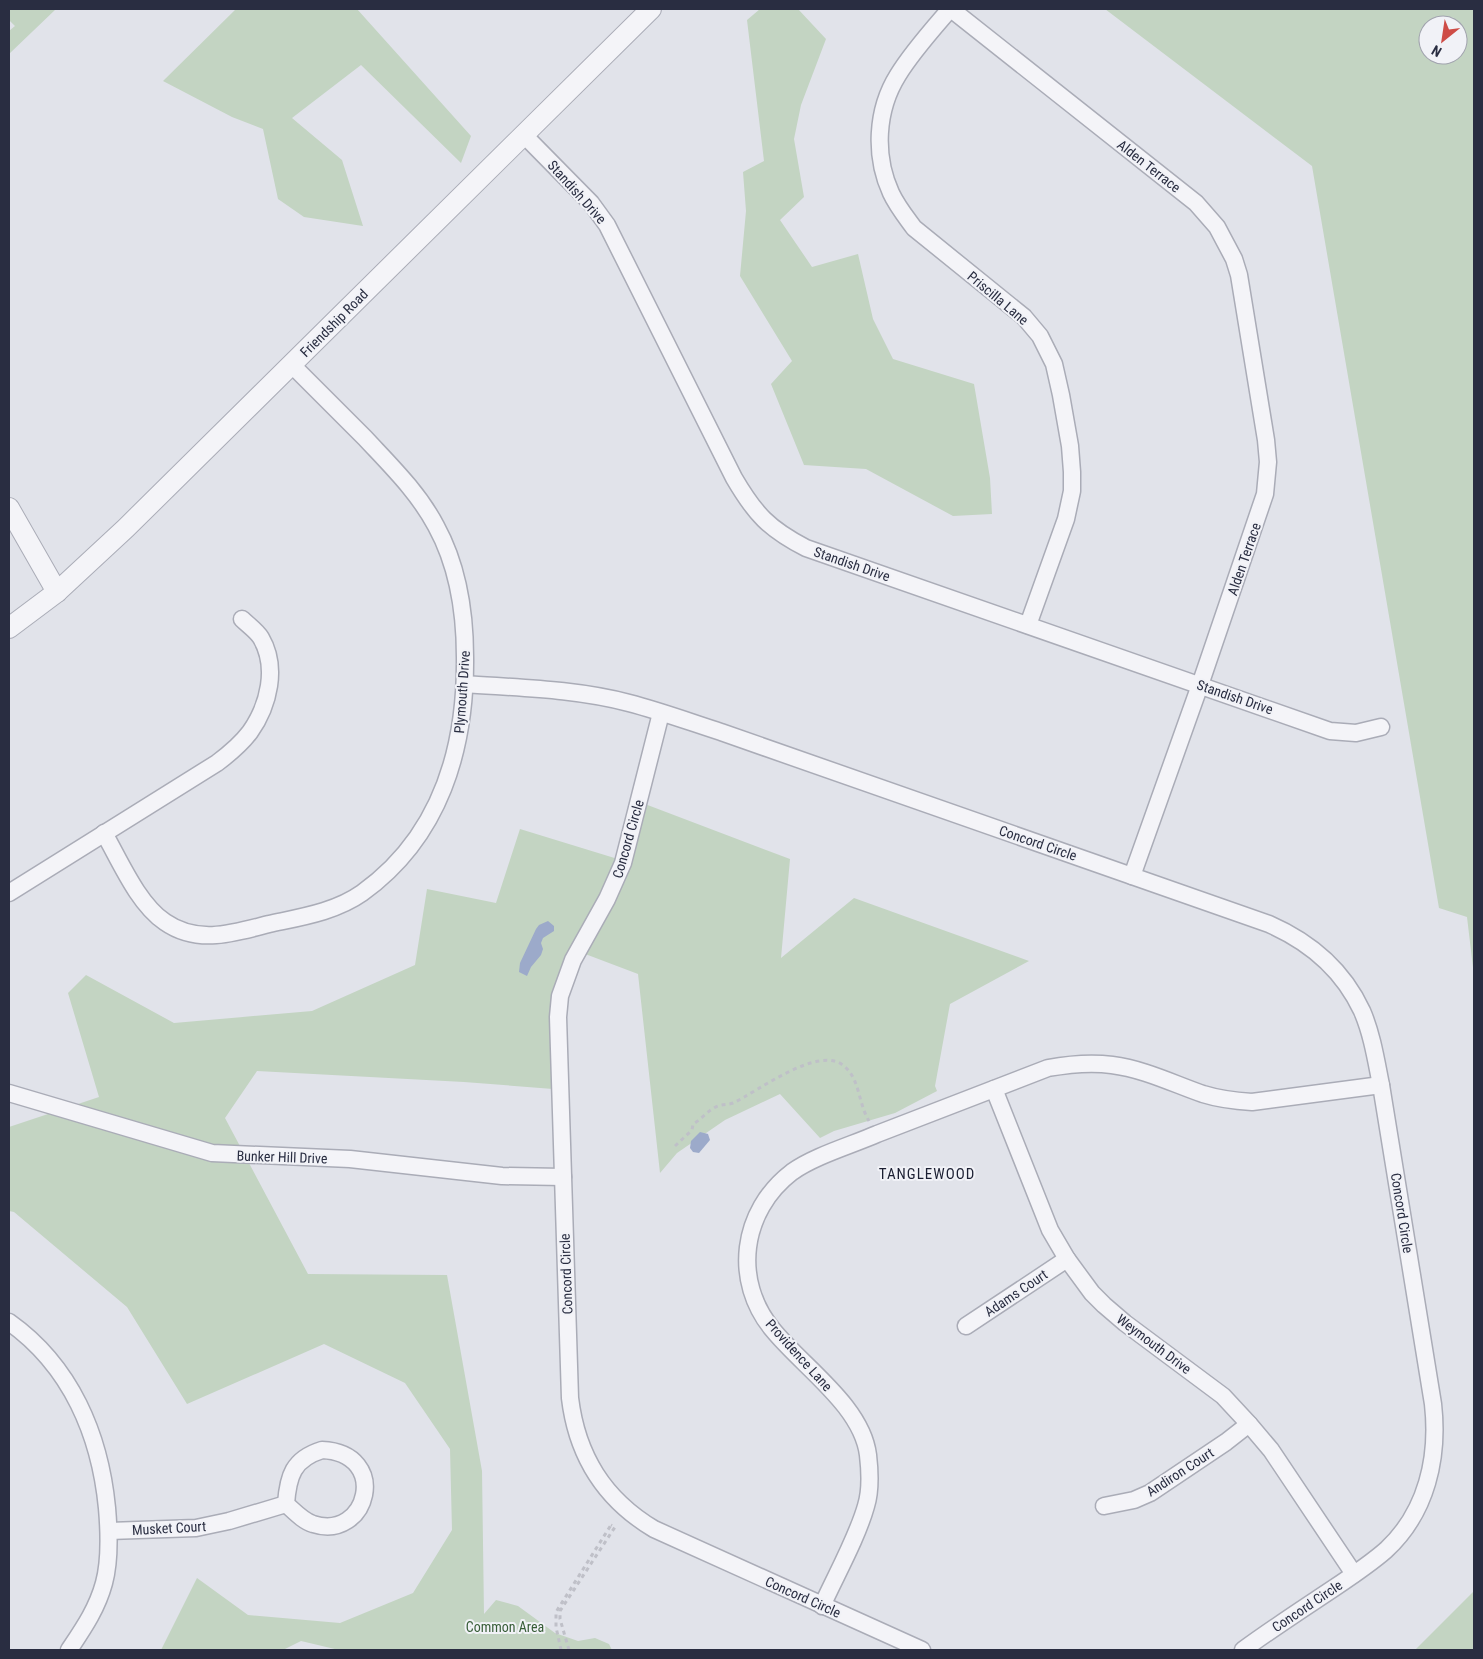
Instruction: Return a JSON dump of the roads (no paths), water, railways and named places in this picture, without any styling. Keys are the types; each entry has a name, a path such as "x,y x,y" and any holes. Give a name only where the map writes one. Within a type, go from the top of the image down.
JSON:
{"street":[{"name":"Friendship Road","path":"9,628 57,592 126,528 651,9"},
{"name":"Priscilla Lane","path":"950,9 904,66 890,90 881,118 879,142 881,161 891,194 914,228 1024,317 1040,336 1054,364 1070,446 1072,491 1066,519 1028,625"},
{"name":"Alden Terrace","path":"950,9 1196,203 1217,227 1234,259 1239,276 1266,440 1268,478 1263,505 1132,876"},
{"name":"Standish Drive","path":"524,135 591,203 607,224 734,478 755,512 771,528 806,548 1330,730 1356,733 1381,727"},
{"name":"Plymouth Drive","path":"107,838 143,899 165,923 196,935 223,935 324,912 360,894 385,875 410,848 430,818 446,782 457,748 466,684 465,632 460,595 452,563 436,525 402,477 292,365"},
{"path":"9,508 57,592"},
{"path":"9,892 107,838 217,763 233,751 250,732 266,697 272,669 269,653 260,636 242,619"},
{"name":"Concord Circle","path":"466,684 552,690 630,703 1132,876"},
{"name":"Concord Circle","path":"662,713 624,863 607,899 573,960 560,996 558,1017 570,1398 576,1431 590,1465 599,1480 626,1510 654,1529 922,1650"},
{"path":"994,1088 1048,1068 1070,1064 1096,1063 1129,1068 1206,1095 1233,1101 1252,1102 1381,1085 1374,1050 1362,1010 1347,984 1322,956 1301,941 1269,924 1132,876"},
{"name":"Concord Circle","path":"1244,1650 1387,1549 1410,1522 1427,1486 1433,1462 1435,1442 1433,1404 1381,1085"},
{"name":"Providence Lane","path":"822,1606 866,1507 870,1478 868,1453 859,1426 852,1416 830,1389 773,1330 760,1311 749,1282 747,1251 749,1236 764,1201 781,1181 804,1165 994,1088"},
{"name":"Weymouth Drive","path":"994,1088 1050,1230 1067,1259 1092,1293 1125,1323 1223,1396 1271,1450 1354,1574"},
{"name":"Bunker Hill Drive","path":"9,1093 212,1153 350,1159 502,1176 563,1177"},
{"name":"Adams Court","path":"966,1326 1067,1259"},
{"path":"9,1322 46,1356 81,1407 96,1446 104,1481 109,1531 105,1581 88,1623 69,1650"},
{"name":"Andiron Court","path":"1104,1506 1134,1500 1150,1493 1226,1442 1249,1424"},
{"path":"322,1450 336,1451 348,1456 361,1471 365,1487 362,1504 346,1522 324,1527 312,1524 286,1504 287,1490 292,1473 298,1463 309,1454 322,1450"},
{"name":"Musket Court","path":"109,1531 210,1526 286,1504"}],"water":[{"path":"548,921 554,926 554,931 543,938 541,955 531,967 527,976 519,972 520,963 536,929 539,925"},
{"path":"700,1132 708,1134 710,1140 699,1153 693,1152 690,1148 691,1141"}],"district":[{"name":"TANGLEWOOD","path":"927,1174"}],"park label":[{"name":"Common Area","path":"505,1627"}]}
